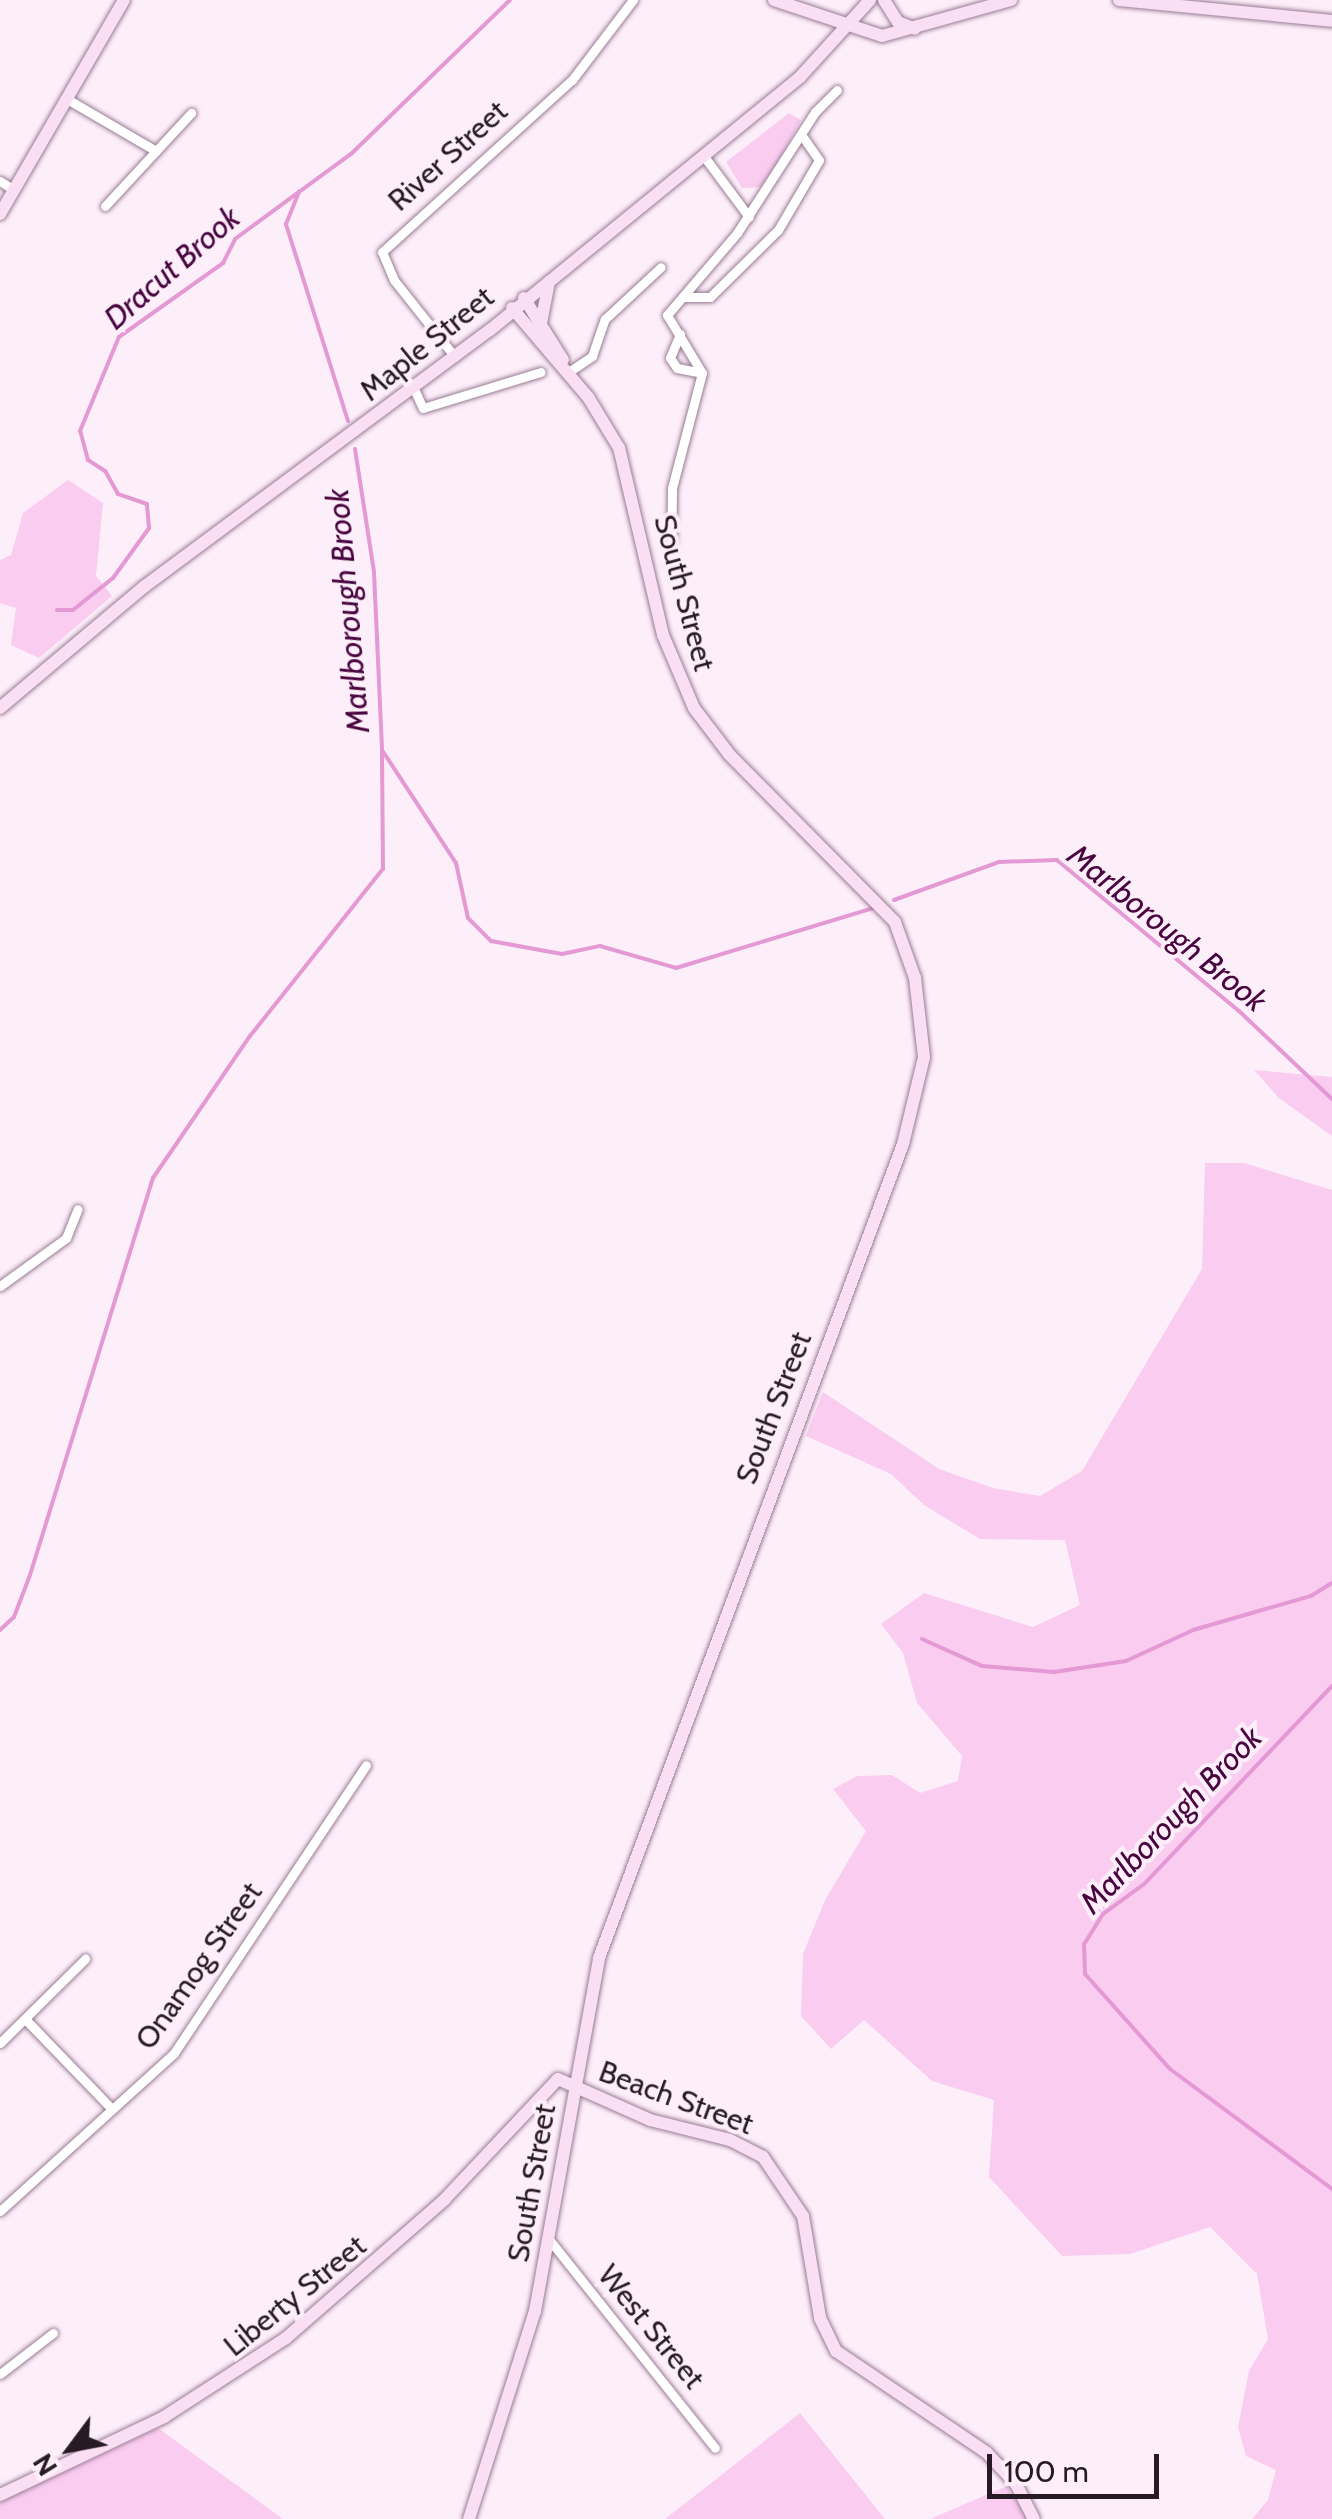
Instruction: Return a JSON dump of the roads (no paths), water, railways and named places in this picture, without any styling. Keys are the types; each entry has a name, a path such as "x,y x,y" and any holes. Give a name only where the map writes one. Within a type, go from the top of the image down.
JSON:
{"main road":[{"path":"774,0 848,29 882,36 915,30 1011,0"},
{"name":"Maple Street","path":"0,708 138,591 490,330 524,298 800,77 848,29 870,0"},
{"path":"884,0 898,22 915,30"},
{"path":"1119,0 1332,21"},
{"path":"0,214 121,1"},
{"path":"490,330 505,326 535,328 552,276"},
{"name":"South Street","path":"524,298 535,328 584,392"},
{"name":"South Street","path":"468,2519 529,2333 574,2087 610,1926 660,1808 753,1532 902,1144 924,1056 916,978 895,922 729,754 683,688 658,616 628,472 570,370 535,328 512,308"},
{"name":"Liberty Street","path":"0,2495 230,2380 385,2256 550,2083 558,2080 574,2087"},
{"name":"Beach Street","path":"574,2087 762,2157 803,2216 820,2318 836,2351 993,2459 1034,2519"}],"street":[{"name":"River Street","path":"455,357 394,280 382,252 572,80 633,0"},
{"path":"671,564 672,488 702,373 667,316 750,216 837,90"},
{"path":"67,99 156,150"},
{"path":"105,206 191,113"},
{"path":"683,297 710,297 778,230 818,160 802,136"},
{"path":"703,154 750,216"},
{"path":"0,181 14,190"},
{"path":"570,370 592,356 605,319 661,267"},
{"path":"680,334 670,358 677,368 702,373"},
{"path":"414,390 423,408 542,372"},
{"path":"0,1286 66,1238 78,1210"},
{"name":"Onamog Street","path":"0,2211 174,2053 366,1766"},
{"path":"0,2043 28,2022 85,1959"},
{"path":"28,2022 112,2109"},
{"name":"West Street","path":"548,2238 714,2448"},
{"path":"0,2374 53,2333"}],"waterway":[{"name":"Marlborough Brook","path":"348,421 286,224 299,192 351,154 510,0"},
{"name":"Dracut Brook","path":"57,610 73,610 113,578 149,528 147,504 118,494 105,471 88,460 80,431 119,337 223,263 235,239 299,192"},
{"name":"Marlborough Brook","path":"355,449 374,572 382,750 456,863 468,918 491,941 562,954 600,946 676,968 873,908"},
{"path":"0,1630 14,1617 30,1575 153,1178 250,1036 383,869 382,750"},
{"name":"Marlborough Brook","path":"894,900 999,862 1057,860 1239,1011 1332,1099"},
{"path":"922,1639 982,1666 1054,1672 1126,1661 1193,1630 1311,1596 1332,1583"},
{"name":"Marlborough Brook","path":"1332,1686 1144,1884 1103,1914 1084,1944 1085,1974 1170,2069 1332,2189"}]}
